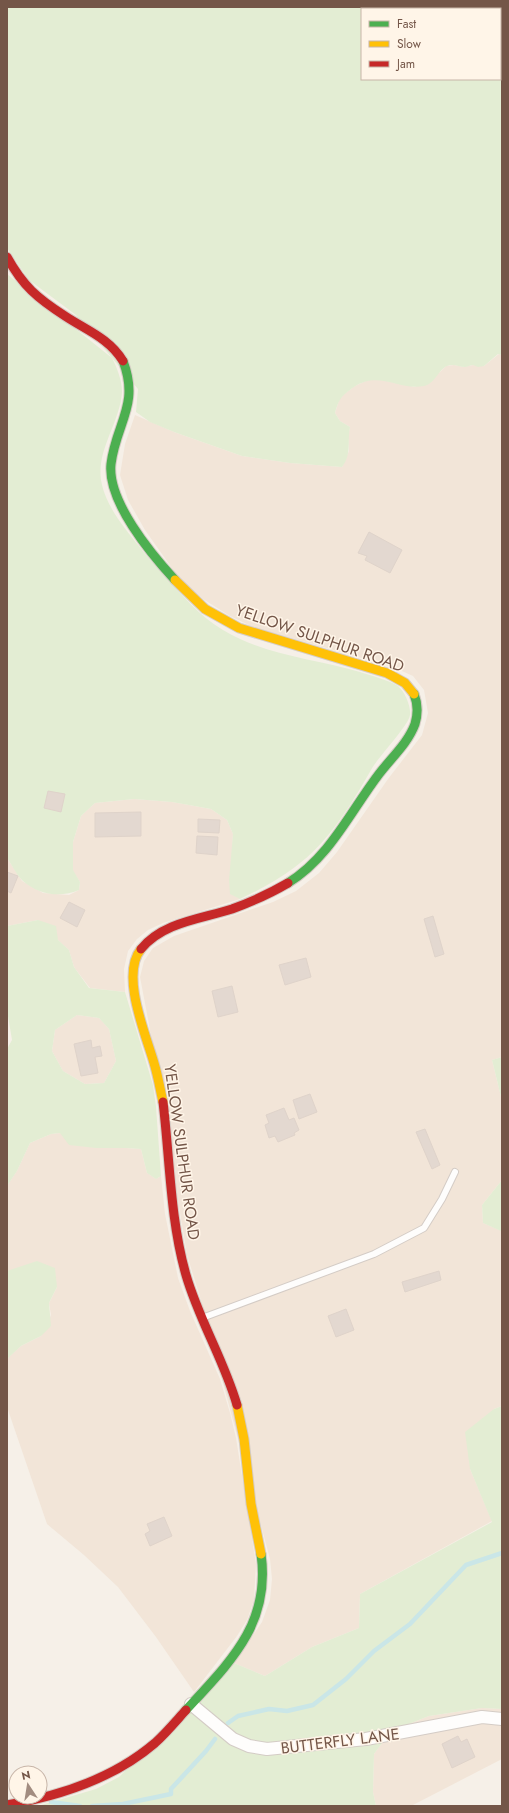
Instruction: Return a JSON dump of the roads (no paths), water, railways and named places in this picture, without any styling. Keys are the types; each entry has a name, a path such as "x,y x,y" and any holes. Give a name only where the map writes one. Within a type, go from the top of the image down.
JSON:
{"street":[{"name":"YELLOW SULPHUR ROAD","path":"7,257 22,282 60,312 106,341 122,359 131,384 127,414 113,454 111,479 122,507 156,557 193,600 215,617 240,629 378,670 404,681 416,695 418,715 412,732 321,855 296,878 263,896 229,910 179,925 160,933 143,945 134,962 133,983 158,1078 177,1235 186,1276 202,1318 224,1366 238,1406 245,1443 250,1498 264,1576 262,1599 254,1622 242,1642 191,1704 156,1743 127,1764 97,1779 64,1792 24,1803 7,1805"},
{"name":"BUTTERFLY LANE","path":"191,1704 234,1739 249,1746 266,1750 366,1739 482,1716 502,1718"}],"lane":[{"path":"202,1318 374,1254 424,1228 442,1200 455,1172"}],"waterway":[{"path":"228,1723 238,1716 269,1709 287,1711 313,1705 346,1679 374,1651 410,1624 466,1565 502,1553"},
{"path":"92,1806 123,1804 171,1794 171,1789 215,1739"},
{"path":"51,1802 80,1806"}]}
